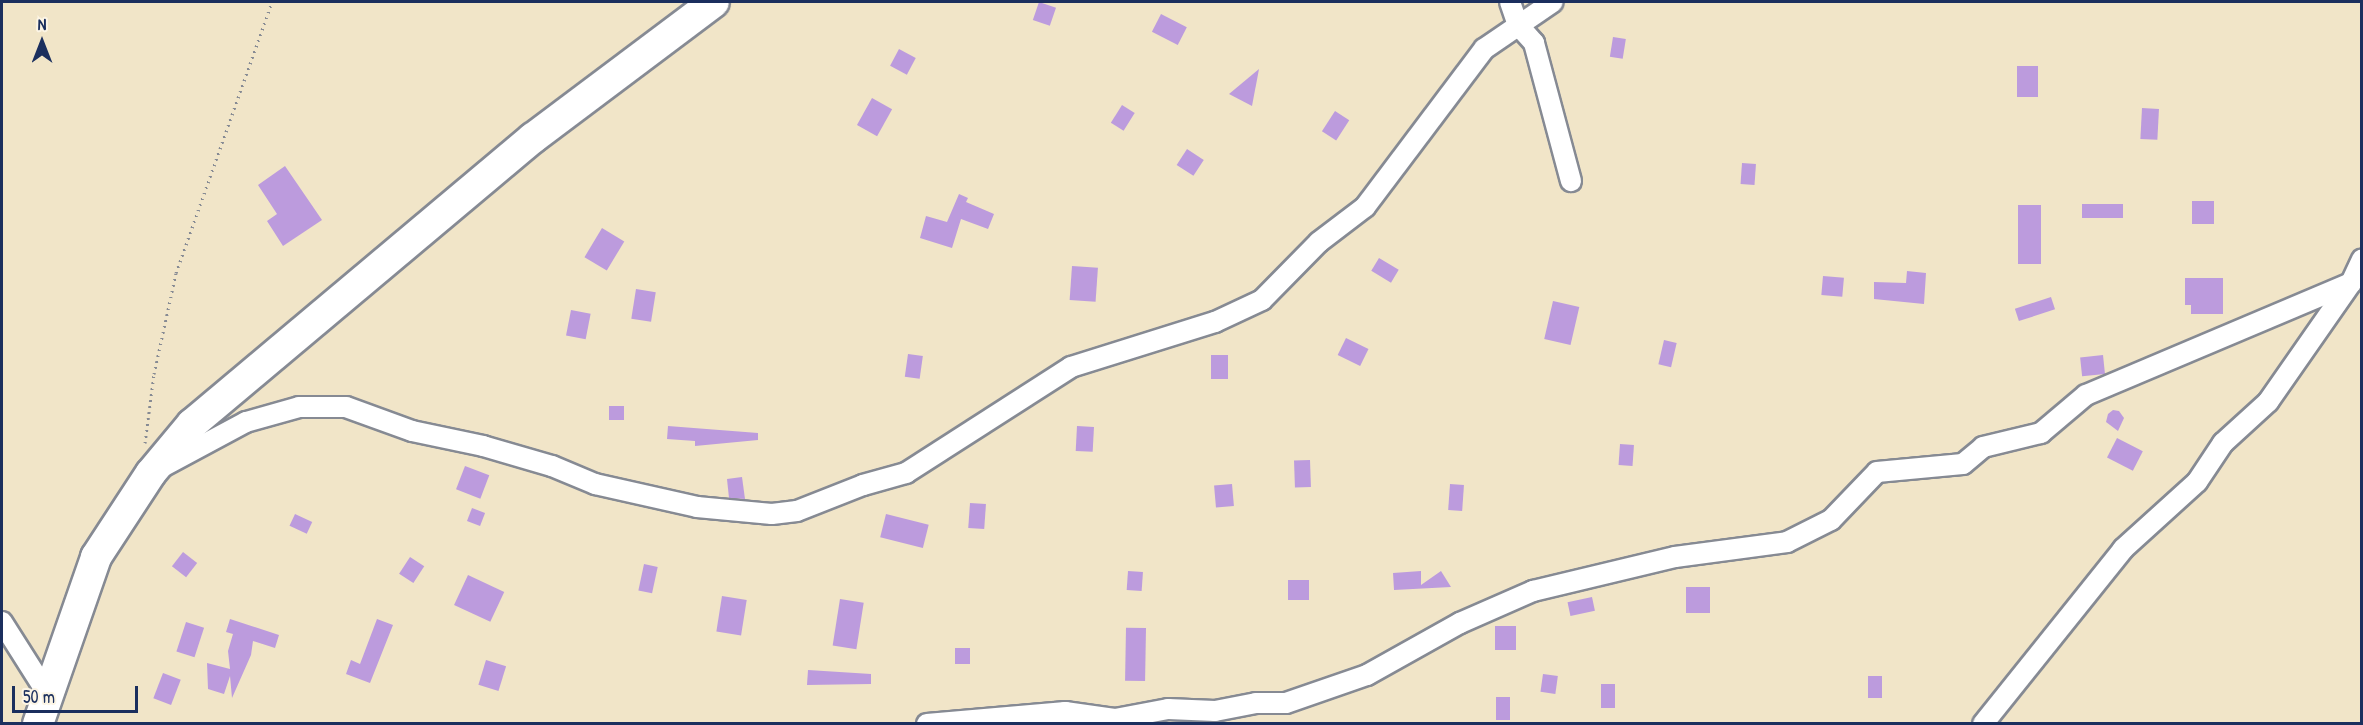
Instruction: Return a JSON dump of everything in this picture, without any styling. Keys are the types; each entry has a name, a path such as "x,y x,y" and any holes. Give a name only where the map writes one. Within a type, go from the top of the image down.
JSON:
{"main road":[{"path":"43,710 96,557 151,473 192,424 533,138 714,2"}],"street":[{"path":"1510,2 1518,25 1534,43 1571,181"},
{"path":"151,473 246,422 299,407 334,406 346,407 412,431 483,446 552,466 595,484 697,507 772,514 797,511 863,485 906,473 1071,367 1215,322 1262,300 1319,242 1365,207 1484,49 1553,2"},
{"path":"1983,723 2123,549 2197,482 2223,442 2268,402 2351,284 2361,259"},
{"path":"927,723 1032,718 1065,712 1115,719 1168,709 1215,711 1256,704 1286,704 1367,675 1460,622 1533,591 1674,557 1787,542 1831,520 1877,472 1962,464 1983,447 2041,433 2086,395 2351,284"},
{"path":"2,622 43,710"}],"path":[{"path":"151,473 143,454 154,374 176,273 272,2"}],"building":[{"path":"1039,2 1056,8 1050,26 1033,20"},
{"path":"1161,14 1187,27 1178,45 1152,32"},
{"path":"1613,37 1626,39 1623,59 1610,57"},
{"path":"899,49 916,58 907,75 890,66"},
{"path":"2017,66 2038,66 2038,97 2017,97"},
{"path":"1259,69 1252,106 1229,94"},
{"path":"872,98 892,109 877,136 857,125"},
{"path":"1122,105 1135,113 1124,131 1111,123"},
{"path":"2142,108 2159,109 2157,140 2140,139"},
{"path":"1335,111 1349,120 1336,140 1322,131"},
{"path":"1187,149 1204,160 1193,176 1177,165"},
{"path":"1742,163 1756,164 1755,185 1741,184"},
{"path":"285,166 322,220 283,246 267,221 277,214 258,185"},
{"path":"959,194 968,198 966,202 994,214 988,229 961,219 952,248 920,238 926,216 947,222"},
{"path":"2192,201 2214,201 2214,224 2192,224"},
{"path":"2082,204 2123,204 2123,218 2082,218"},
{"path":"2018,205 2041,205 2041,264 2018,264"},
{"path":"602,228 624,241 607,271 584,257"},
{"path":"1379,258 1399,270 1391,283 1371,271"},
{"path":"1072,266 1098,268 1096,302 1070,300"},
{"path":"1907,271 1926,273 1924,304 1874,299 1874,282 1906,283"},
{"path":"1823,276 1844,278 1842,297 1821,295"},
{"path":"2185,278 2223,278 2223,314 2191,314 2191,305 2185,305"},
{"path":"636,289 656,292 651,322 631,319"},
{"path":"2051,297 2055,309 2019,321 2015,309"},
{"path":"1553,301 1579,307 1571,345 1544,339"},
{"path":"571,310 591,314 586,339 566,336"},
{"path":"1346,338 1368,349 1360,366 1338,355"},
{"path":"1664,340 1677,343 1671,367 1658,364"},
{"path":"908,354 923,356 920,379 905,377"},
{"path":"1211,355 1228,355 1228,379 1211,379"},
{"path":"2103,355 2105,374 2082,376 2080,357"},
{"path":"609,406 624,406 624,420 609,420"},
{"path":"2113,410 2119,411 2124,418 2118,431 2106,422 2108,414"},
{"path":"668,426 758,433 758,440 695,446 695,441 667,439"},
{"path":"1077,426 1094,427 1093,452 1076,451"},
{"path":"2117,438 2143,451 2133,471 2107,458"},
{"path":"1620,444 1634,445 1633,466 1619,465"},
{"path":"1310,460 1311,487 1295,488 1294,461"},
{"path":"465,466 489,475 480,499 456,489"},
{"path":"742,477 745,499 729,498 727,479"},
{"path":"1232,484 1234,506 1216,507 1214,486"},
{"path":"1450,484 1464,485 1462,511 1448,510"},
{"path":"970,503 986,504 984,529 968,528"},
{"path":"472,508 485,513 480,526 467,521"},
{"path":"295,514 312,522 307,534 290,526"},
{"path":"886,514 929,525 923,548 880,537"},
{"path":"183,552 197,563 186,577 172,566"},
{"path":"410,557 424,566 413,583 399,574"},
{"path":"644,564 658,567 652,593 638,590"},
{"path":"1128,571 1143,572 1142,591 1127,590"},
{"path":"1421,571 1421,585 1441,571 1451,587 1394,590 1393,573"},
{"path":"468,575 504,592 490,622 454,605"},
{"path":"1288,580 1309,580 1309,600 1288,600"},
{"path":"1686,587 1710,587 1710,613 1686,613"},
{"path":"722,596 747,600 741,635 716,632"},
{"path":"1592,597 1595,611 1570,616 1568,602"},
{"path":"840,599 864,603 856,649 833,645"},
{"path":"230,619 279,635 275,648 253,641 251,655 232,698 230,676 224,694 208,689 207,663 230,669 228,651 233,634 226,632"},
{"path":"377,619 393,625 370,683 346,674 351,660 360,664"},
{"path":"186,622 204,628 194,657 176,651"},
{"path":"1495,626 1516,626 1516,650 1495,650"},
{"path":"1126,628 1146,628 1145,681 1125,681"},
{"path":"955,648 970,648 970,664 955,664"},
{"path":"486,660 506,666 498,691 478,685"},
{"path":"808,670 871,674 871,684 807,685"},
{"path":"163,673 181,680 171,705 153,698"},
{"path":"1543,674 1558,676 1555,694 1540,692"},
{"path":"1868,676 1882,676 1882,698 1868,698"},
{"path":"1601,684 1615,684 1615,708 1601,708"},
{"path":"1496,697 1510,697 1510,720 1496,720"}]}
